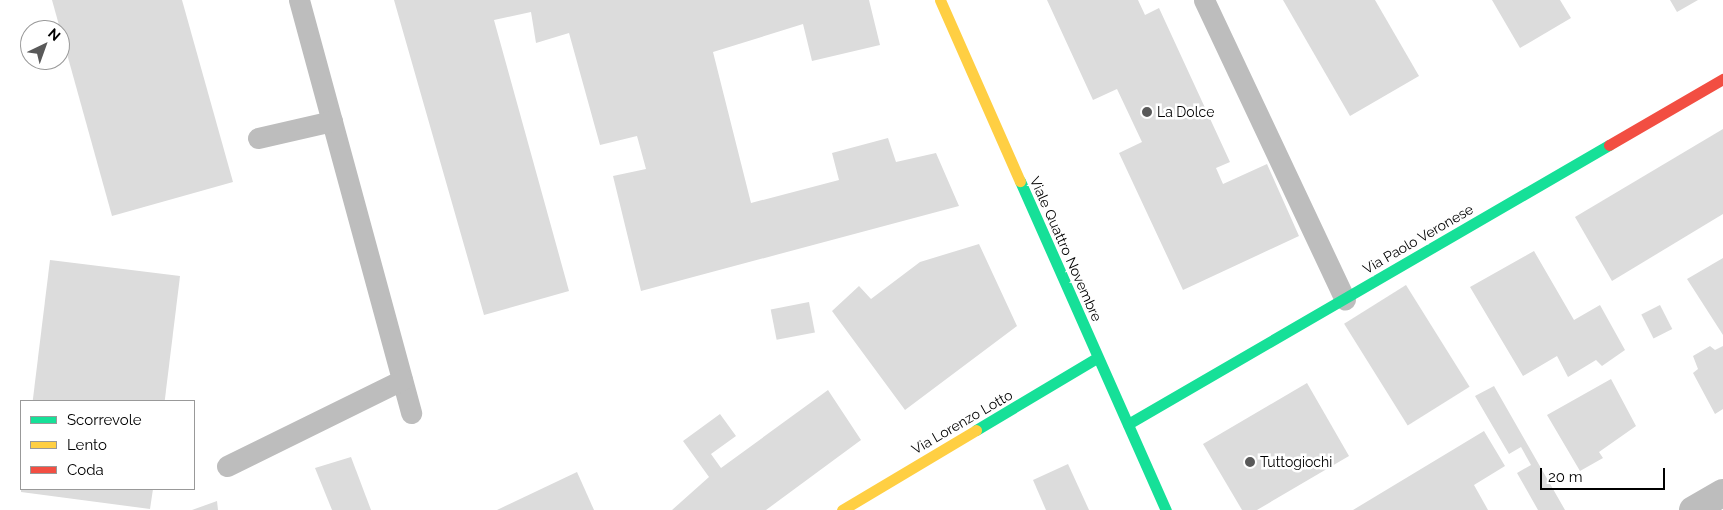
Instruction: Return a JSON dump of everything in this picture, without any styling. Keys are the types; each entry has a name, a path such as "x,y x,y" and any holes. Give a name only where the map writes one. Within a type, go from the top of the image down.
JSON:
{"street":[{"name":"Viale Quattro Novembre","path":"940,0 1097,358 1166,510"},
{"name":"Via Paolo Veronese","path":"1128,424 1723,79"},
{"name":"Via Lorenzo Lotto","path":"842,510 1097,358"},
{"path":"1693,510 1723,493"}],"lane":[{"path":"299,0 411,413"},
{"path":"1204,0 1344,299"},
{"path":"258,138 332,121"},
{"path":"226,466 402,380"}],"building":[{"path":"52,0 182,0 233,182 112,216 70,65 70,20 58,20"},
{"path":"394,0 869,0 880,45 812,61 803,24 713,52 751,203 839,180 832,153 888,138 896,162 936,153 959,206 641,291 613,176 646,169 637,136 600,145 569,33 536,43 531,12 494,20 569,291 484,315"},
{"path":"1047,0 1138,0 1145,15 1159,8 1230,162 1216,168 1223,184 1267,164 1299,236 1183,290 1119,153 1142,142 1117,89 1093,100"},
{"path":"1283,0 1375,0 1419,76 1350,116"},
{"path":"1492,0 1560,0 1571,18 1520,48"},
{"path":"1670,0 1698,0 1677,12"},
{"path":"1723,129 1723,214 1612,281 1575,217"},
{"path":"979,244 1017,326 905,410 832,311 859,286 871,299 920,262"},
{"path":"1534,251 1574,320 1600,305 1625,350 1602,366 1596,360 1568,377 1557,356 1523,376 1470,287"},
{"path":"1723,258 1723,335 1687,279"},
{"path":"50,260 180,276 165,400 33,400"},
{"path":"1406,285 1470,387 1408,425 1344,324"},
{"path":"809,302 815,332 777,340 771,309"},
{"path":"1660,305 1672,329 1654,339 1641,315"},
{"path":"1710,346 1715,350 1723,346 1723,409 1715,414 1693,373 1698,369 1693,356"},
{"path":"1611,379 1636,426 1599,452 1603,458 1580,471 1547,415"},
{"path":"1307,383 1349,456 1257,510 1242,510 1203,444"},
{"path":"1494,386 1565,510 1538,510 1517,473 1531,465 1521,447 1509,454 1475,396"},
{"path":"828,390 861,440 766,510 672,510 709,477 683,441 720,414 736,436 711,454 721,468"},
{"path":"1484,431 1505,466 1474,485 1488,510 1353,510"},
{"path":"351,457 371,510 332,510 315,468"},
{"path":"1068,464 1089,510 1046,510 1033,480"},
{"path":"577,472 594,510 497,510"},
{"path":"21,490 153,490 150,509 21,492"},
{"path":"217,501 218,510 192,510"}],"traffic: fast":[{"path":"1128,424 1609,145"},
{"path":"1020,181 1166,510"},
{"path":"976,430 1097,358"}],"traffic: slow":[{"path":"940,0 1020,181"},
{"path":"842,510 976,430"}],"traffic: jam":[{"path":"1609,145 1723,79"}],"place":[{"name":"La Dolce","path":"1147,112"},
{"name":"Tuttogiochi","path":"1250,462"}]}
